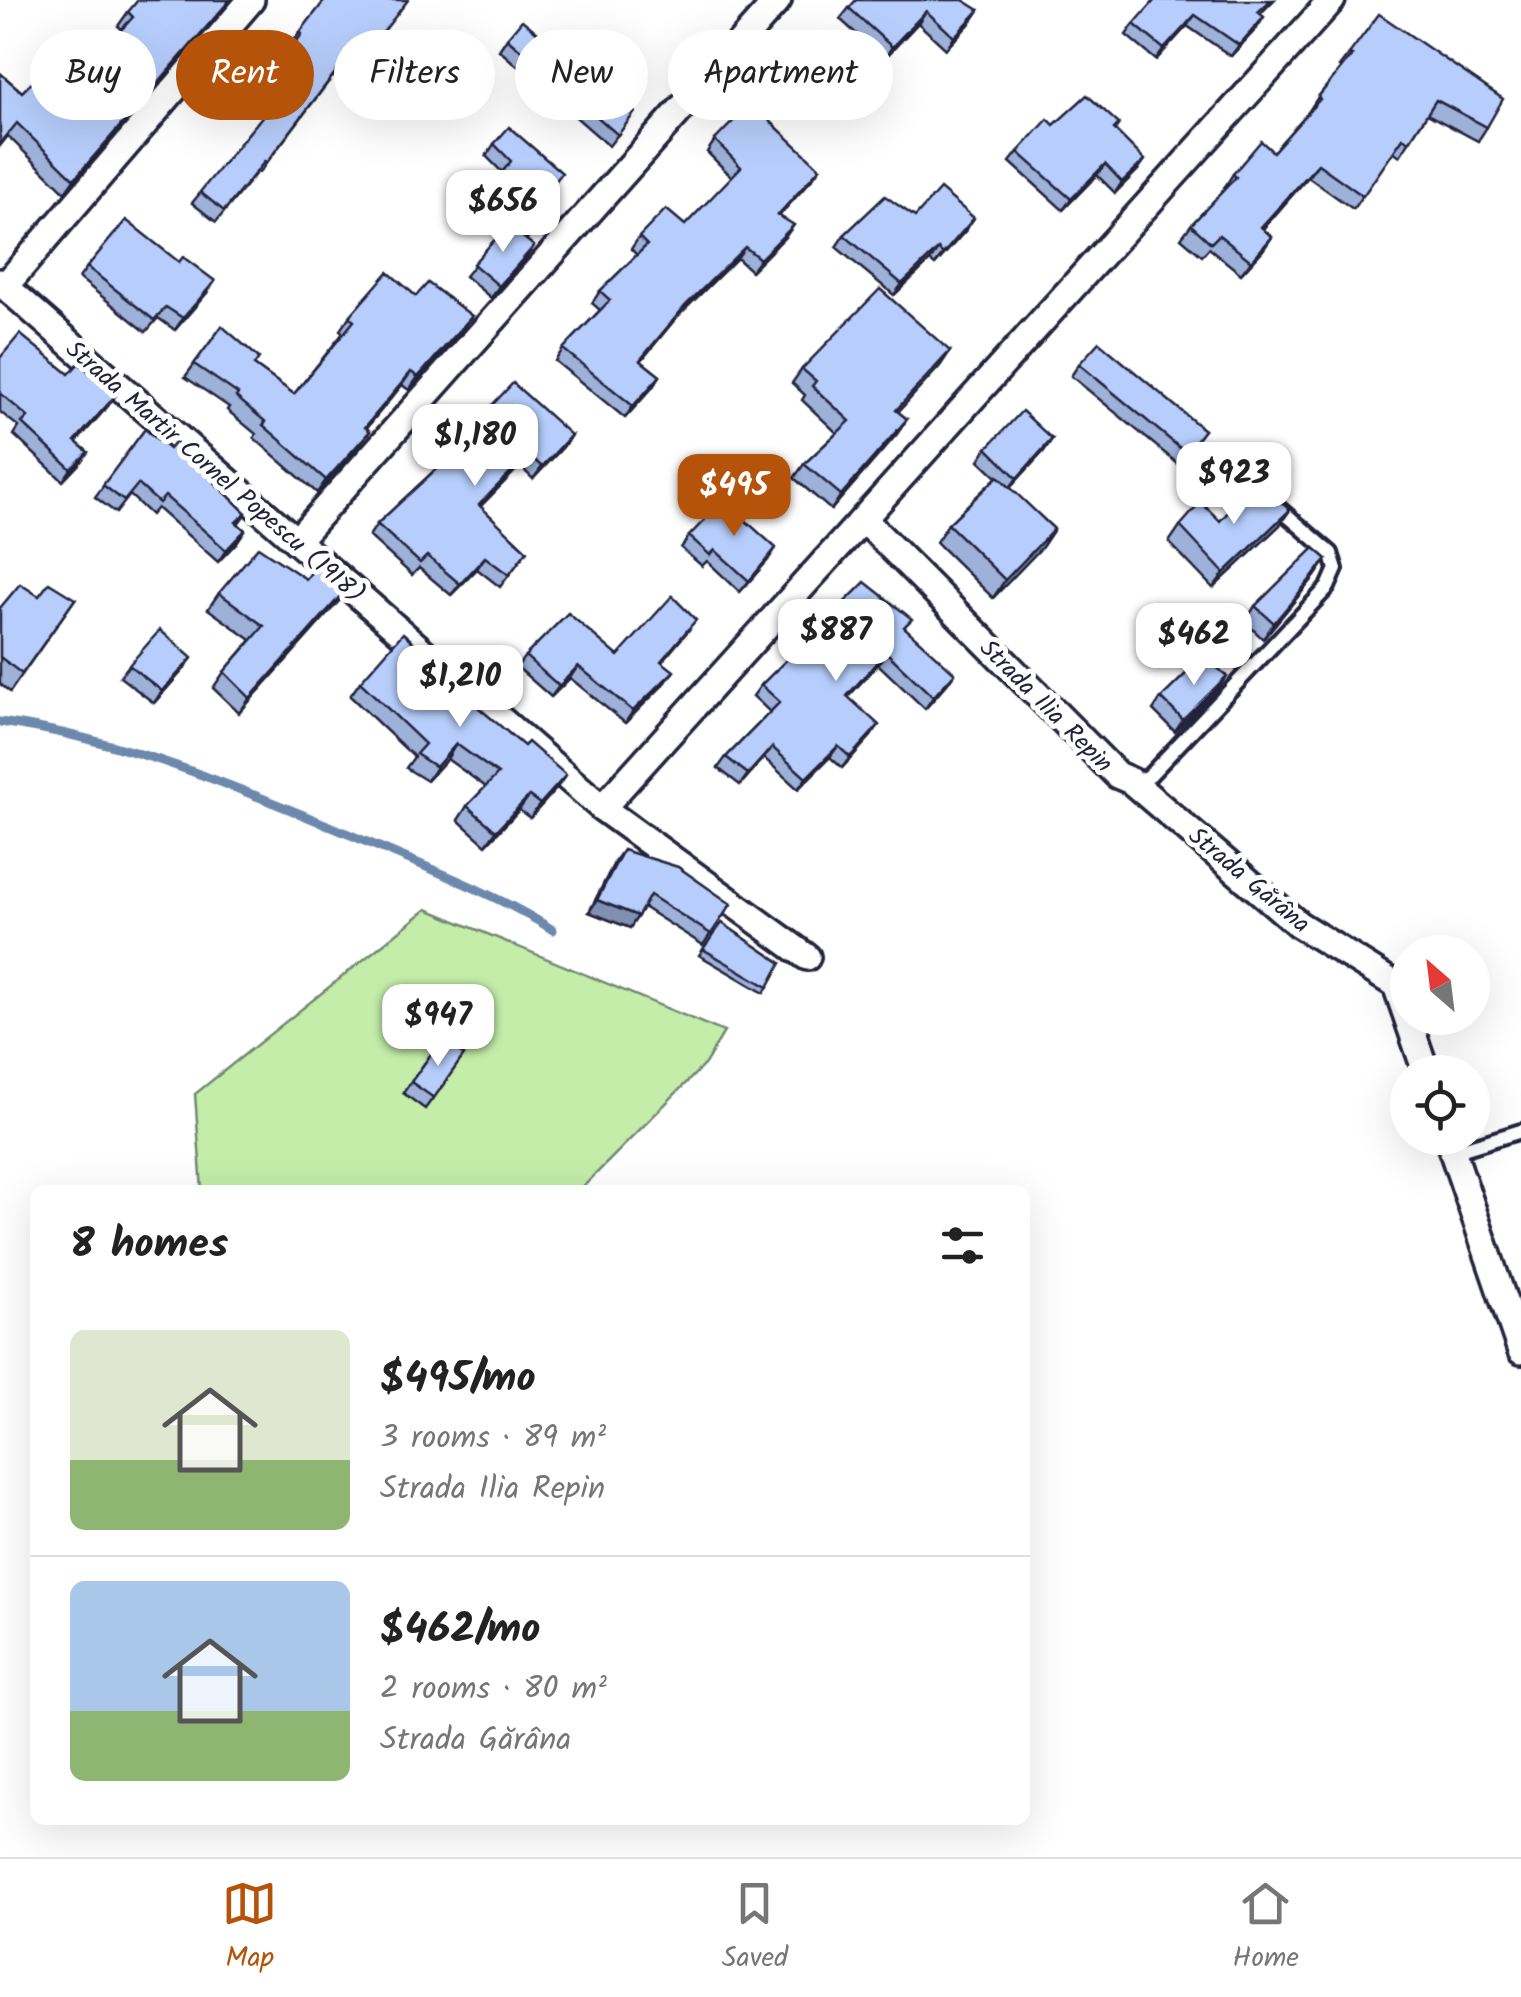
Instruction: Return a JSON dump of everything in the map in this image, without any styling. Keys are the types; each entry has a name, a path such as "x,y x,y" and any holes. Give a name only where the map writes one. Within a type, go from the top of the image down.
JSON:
{"street":[{"path":"2,284 251,0"},
{"path":"296,541 778,0"},
{"path":"602,808 1332,0"},
{"name":"Strada Martir Cornel Popescu (1918)","path":"2,284 602,808 807,957"},
{"name":"Strada Ilia Repin","path":"863,519 1117,775 1131,781"},
{"name":"Strada Gărâna","path":"1131,781 1298,924 1396,985 1420,1055"},
{"path":"1455,1155 1521,1351"}],"lane":[{"name":"Strada Ilia Repin","path":"1131,781 1148,777 1328,586 1336,569 1331,553 1231,467"},
{"path":"1490,1137 1521,1131"}],"green space":[{"path":"427,909 724,1032 705,1064 585,1185 202,1185 195,1094"}],"building":[{"path":"138,0 230,0 204,30 176,30 176,62 156,85 156,30 121,30 133,17 128,12"},
{"path":"325,0 408,0 385,30 334,30 334,74 314,100 314,30 302,30"},
{"path":"856,0 963,0 979,10 954,37 926,11 893,46 893,30 873,30 849,8"},
{"path":"1155,0 1271,0 1258,12 1264,17 1239,45 1195,15 1164,49 1134,24"},
{"path":"1379,14 1503,99 1487,127 1436,100 1409,142 1403,138 1363,196 1318,164 1261,227 1272,237 1251,261 1219,235 1211,243 1191,225 1236,177 1233,174 1261,141 1273,152 1320,99"},
{"path":"522,20 534,30 515,30 515,45 507,38"},
{"path":"0,73 22,92 30,84 30,120 125,120 74,179 17,123 0,144"},
{"path":"1087,95 1119,124 1114,129 1145,160 1122,182 1105,164 1071,199 1018,152 1048,119 1054,125"},
{"path":"259,120 299,120 224,211 200,192"},
{"path":"601,120 629,120 618,135"},
{"path":"734,120 769,120 820,168 778,215 794,225 760,259 745,247 685,306 640,360 660,376 633,406 563,349 610,300 600,291 647,245 639,237 666,209 685,225 741,167 715,140"},
{"path":"509,127 562,173 543,197 553,207 532,231 487,191 511,161 494,144"},
{"path":"940,189 974,218 943,254 938,249 902,284 844,235 885,196 915,217"},
{"path":"126,220 179,262 183,257 215,281 183,318 166,307 154,320 87,267"},
{"path":"508,225 534,246 499,286 473,264"},
{"path":"388,272 416,296 428,283 472,316 418,377 411,372 365,427 370,431 326,480 263,425 266,422 236,397 238,394 194,364 222,326 259,358 254,365 294,394 354,321 349,317"},
{"path":"880,289 950,351 896,410 907,419 841,495 804,464 850,421 812,386 816,381 802,369"},
{"path":"20,334 69,374 79,363 116,395 75,441 88,452 71,469 22,423 28,417 0,393 0,358"},
{"path":"1099,342 1204,430 1186,453 1079,364"},
{"path":"513,383 571,435 542,467 528,454 479,505 527,551 509,575 485,557 460,584 427,556 420,563 377,524 446,460 443,457"},
{"path":"1022,411 1052,439 1017,478 987,448"},
{"path":"145,429 169,449 175,442 198,461 195,463 246,513 236,522 245,530 226,550 165,496 159,503 138,484 124,501 103,485"},
{"path":"998,476 1054,529 1005,580 948,524"},
{"path":"1250,488 1260,496 1267,490 1290,510 1224,573 1180,526 1201,502 1220,521"},
{"path":"726,498 776,548 749,581 715,550 710,555 689,536"},
{"path":"258,547 306,579 317,565 350,585 250,698 224,672 264,626 219,593"},
{"path":"1314,548 1327,559 1274,623 1255,606"},
{"path":"865,582 912,619 904,627 955,673 933,697 886,652 847,696 879,725 850,757 838,746 806,778 772,747 748,774 726,757 780,702 761,685"},
{"path":"49,583 75,599 22,674 0,657 0,608 20,584 39,596"},
{"path":"672,596 696,620 661,661 674,671 633,711 578,666 559,686 525,656 568,613 618,656"},
{"path":"160,630 192,658 162,691 129,665"},
{"path":"403,633 459,682 454,687 524,746 528,742 566,775 540,804 529,796 496,831 467,806 498,774 456,744 436,767 416,754 425,744 360,682"},
{"path":"1204,656 1227,676 1183,720 1161,698"},
{"path":"623,850 678,867 731,904 711,934 650,895 638,916 597,900"},
{"path":"722,923 781,963 768,987 703,949"},
{"path":"442,1039 464,1055 434,1098 411,1082"}],"waterway":[{"path":"0,722 141,754 233,787 462,882 553,930"}]}
